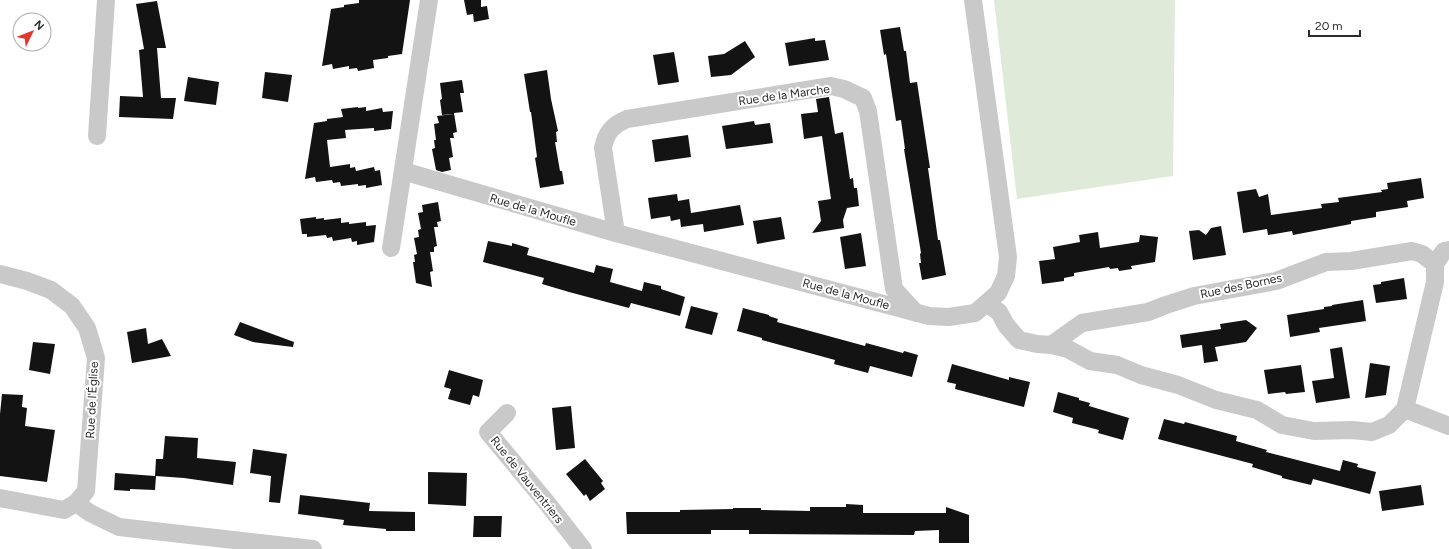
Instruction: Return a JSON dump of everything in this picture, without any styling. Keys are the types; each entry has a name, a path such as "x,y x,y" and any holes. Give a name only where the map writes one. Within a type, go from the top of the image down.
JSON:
{"street":[{"path":"97,136 106,0"},
{"path":"391,248 429,0"},
{"name":"Rue de la Moufle","path":"403,171 415,176 616,233 916,313 929,316 949,317 975,313 998,293 1006,276 1008,257 973,0"},
{"name":"Rue de la Marche","path":"616,233 603,148 605,138 610,130 618,123 627,119 831,86 844,88 863,98 868,112 894,289 916,313"},
{"path":"987,304 999,312 1006,325 1019,340 1068,349 1090,361 1117,365 1141,375 1178,385 1216,400 1257,410 1282,425 1314,431 1352,430 1372,432 1389,425 1405,409 1435,282 1435,264 1444,251 1449,250"},
{"name":"Rue des Bornes","path":"1051,345 1082,323 1148,312 1194,296 1276,281 1326,262 1351,261 1412,251 1422,254 1435,264"},
{"name":"Rue de l'Église","path":"0,274 27,281 51,290 72,306 87,328 96,358 86,491 76,503"},
{"path":"1405,409 1449,426"},
{"name":"Rue de Vauventriers","path":"507,413 488,432 583,549"},
{"path":"0,498 64,510 76,503 90,513 119,526 313,549"}],"green space":[{"path":"994,0 1175,0 1173,176 1017,199"}],"building":[{"path":"359,0 410,0 402,54 373,60 374,68 358,71 357,68 349,69 349,66 333,69 332,64 322,66 331,9 359,3"},
{"path":"464,0 481,0 481,7 487,6 489,19 474,22 473,14 467,15"},
{"path":"157,1 166,48 157,48 161,98 176,98 173,119 119,117 120,96 143,97 139,50 144,49 136,4"},
{"path":"900,27 904,51 906,51 910,83 917,82 930,168 928,168 938,240 940,240 946,275 922,280 919,263 921,263 921,253 904,149 901,120 896,121 886,54 884,55 880,30"},
{"path":"815,38 815,41 825,40 829,60 789,66 785,43"},
{"path":"745,41 755,57 731,75 711,77 708,56 724,54"},
{"path":"674,52 679,82 658,85 653,55"},
{"path":"547,70 551,99 558,131 556,132 557,142 555,142 564,184 540,188 535,158 537,157 531,112 524,74"},
{"path":"265,72 292,75 288,102 262,98"},
{"path":"188,77 219,82 216,105 184,101"},
{"path":"462,80 464,93 460,93 463,112 454,113 457,132 453,133 454,138 450,138 453,157 449,158 451,170 442,172 436,170 432,149 435,148 434,140 436,140 434,124 439,123 437,116 453,114 442,115 440,83"},
{"path":"829,97 835,134 843,132 850,179 853,178 854,188 857,188 859,206 847,208 843,220 844,228 812,233 821,221 818,201 831,199 822,136 804,139 801,114 818,112 816,99"},
{"path":"366,107 366,111 382,108 383,112 393,111 391,129 374,131 374,128 345,130 346,138 327,140 330,167 350,164 350,168 355,167 356,171 374,167 375,171 380,170 382,185 366,188 366,185 358,186 358,184 341,186 340,182 333,183 332,180 316,182 315,177 305,179 314,123 327,121 327,119 343,117 341,109"},
{"path":"754,121 755,125 770,123 773,143 726,149 722,126"},
{"path":"688,135 691,157 655,162 652,140"},
{"path":"1421,178 1424,198 1407,201 1408,207 1376,212 1376,217 1351,221 1351,224 1293,235 1292,231 1268,235 1267,229 1243,233 1237,192 1256,189 1259,197 1268,194 1271,215 1322,208 1321,204 1339,202 1338,198 1382,192 1381,190 1388,189 1387,183"},
{"path":"677,194 678,201 689,199 691,213 740,205 744,225 704,232 703,224 681,227 680,219 671,221 670,216 651,219 648,198"},
{"path":"438,202 441,221 437,222 438,227 434,227 437,246 434,247 434,252 430,252 433,271 430,272 432,287 416,283 413,262 415,262 414,255 417,254 414,238 419,237 418,230 421,229 418,213 423,212 422,205"},
{"path":"316,217 316,219 324,218 324,220 341,218 341,223 349,222 349,224 366,222 366,226 376,225 374,242 357,245 357,241 352,242 351,238 333,241 332,237 327,238 326,235 307,237 307,234 302,234 300,219"},
{"path":"781,217 785,239 757,244 753,221"},
{"path":"1221,226 1226,255 1193,260 1189,231 1199,230 1206,235 1211,228"},
{"path":"1098,232 1100,248 1139,242 1140,235 1158,237 1155,262 1131,266 1132,269 1119,271 1118,268 1110,269 1109,267 1074,273 1074,276 1064,278 1064,281 1042,284 1039,261 1055,259 1053,247 1080,242 1079,235"},
{"path":"861,233 866,266 845,269 840,237"},
{"path":"488,241 512,246 512,243 529,248 527,255 594,273 596,265 613,269 610,282 642,291 644,282 661,286 661,289 685,297 680,316 631,303 629,308 569,292 542,284 544,278 483,262"},
{"path":"1404,278 1407,299 1376,303 1373,285"},
{"path":"1363,300 1366,321 1319,328 1320,332 1290,337 1287,315 1324,309 1324,307 1332,305"},
{"path":"691,306 718,313 712,335 685,328"},
{"path":"743,308 769,315 778,319 777,322 865,346 866,343 903,353 904,351 918,355 912,377 870,366 868,373 834,364 835,360 762,340 762,338 737,331"},
{"path":"1246,320 1257,328 1246,342 1215,347 1218,361 1204,363 1202,345 1182,348 1180,335 1221,329 1220,324"},
{"path":"240,322 294,342 293,347 253,342 234,335"},
{"path":"146,328 148,344 162,339 171,356 132,363 127,332"},
{"path":"33,342 55,344 50,374 29,370"},
{"path":"1342,347 1350,398 1316,403 1312,381 1334,378 1330,349"},
{"path":"1370,363 1390,366 1386,395 1365,398"},
{"path":"952,364 1009,380 1009,377 1030,382 1024,407 955,389 956,384 947,382"},
{"path":"1301,365 1305,392 1268,394 1264,370"},
{"path":"449,370 483,380 479,397 473,395 470,405 448,399 451,389 444,387"},
{"path":"1058,392 1079,398 1079,400 1090,403 1089,406 1129,418 1123,440 1098,433 1099,430 1072,423 1073,418 1053,412"},
{"path":"2,394 23,395 22,407 27,408 25,426 55,430 47,482 0,476 0,414"},
{"path":"571,406 575,448 556,450 552,408"},
{"path":"1164,419 1184,424 1185,422 1237,436 1236,441 1267,450 1266,452 1340,471 1343,460 1358,464 1357,467 1376,472 1370,494 1313,479 1311,485 1282,478 1282,476 1252,467 1253,464 1158,439"},
{"path":"165,436 198,438 197,458 236,462 233,485 184,478 156,476 155,490 114,490 115,473 155,476 156,459 163,459"},
{"path":"253,449 287,454 280,503 269,502 271,476 250,473"},
{"path":"585,459 603,481 601,483 605,489 590,501 586,494 584,496 566,474"},
{"path":"428,472 467,473 466,506 428,504"},
{"path":"1421,485 1424,505 1382,511 1379,491"},
{"path":"300,495 370,503 369,511 415,512 415,531 386,531 386,529 343,525 344,520 298,514"},
{"path":"846,504 863,505 863,513 946,513 946,507 969,515 969,543 939,543 939,530 915,531 914,535 749,534 749,530 711,530 711,534 627,534 626,512 680,512 680,510 733,508 810,511 810,507 846,507"},
{"path":"474,516 502,516 501,537 473,537"}]}
